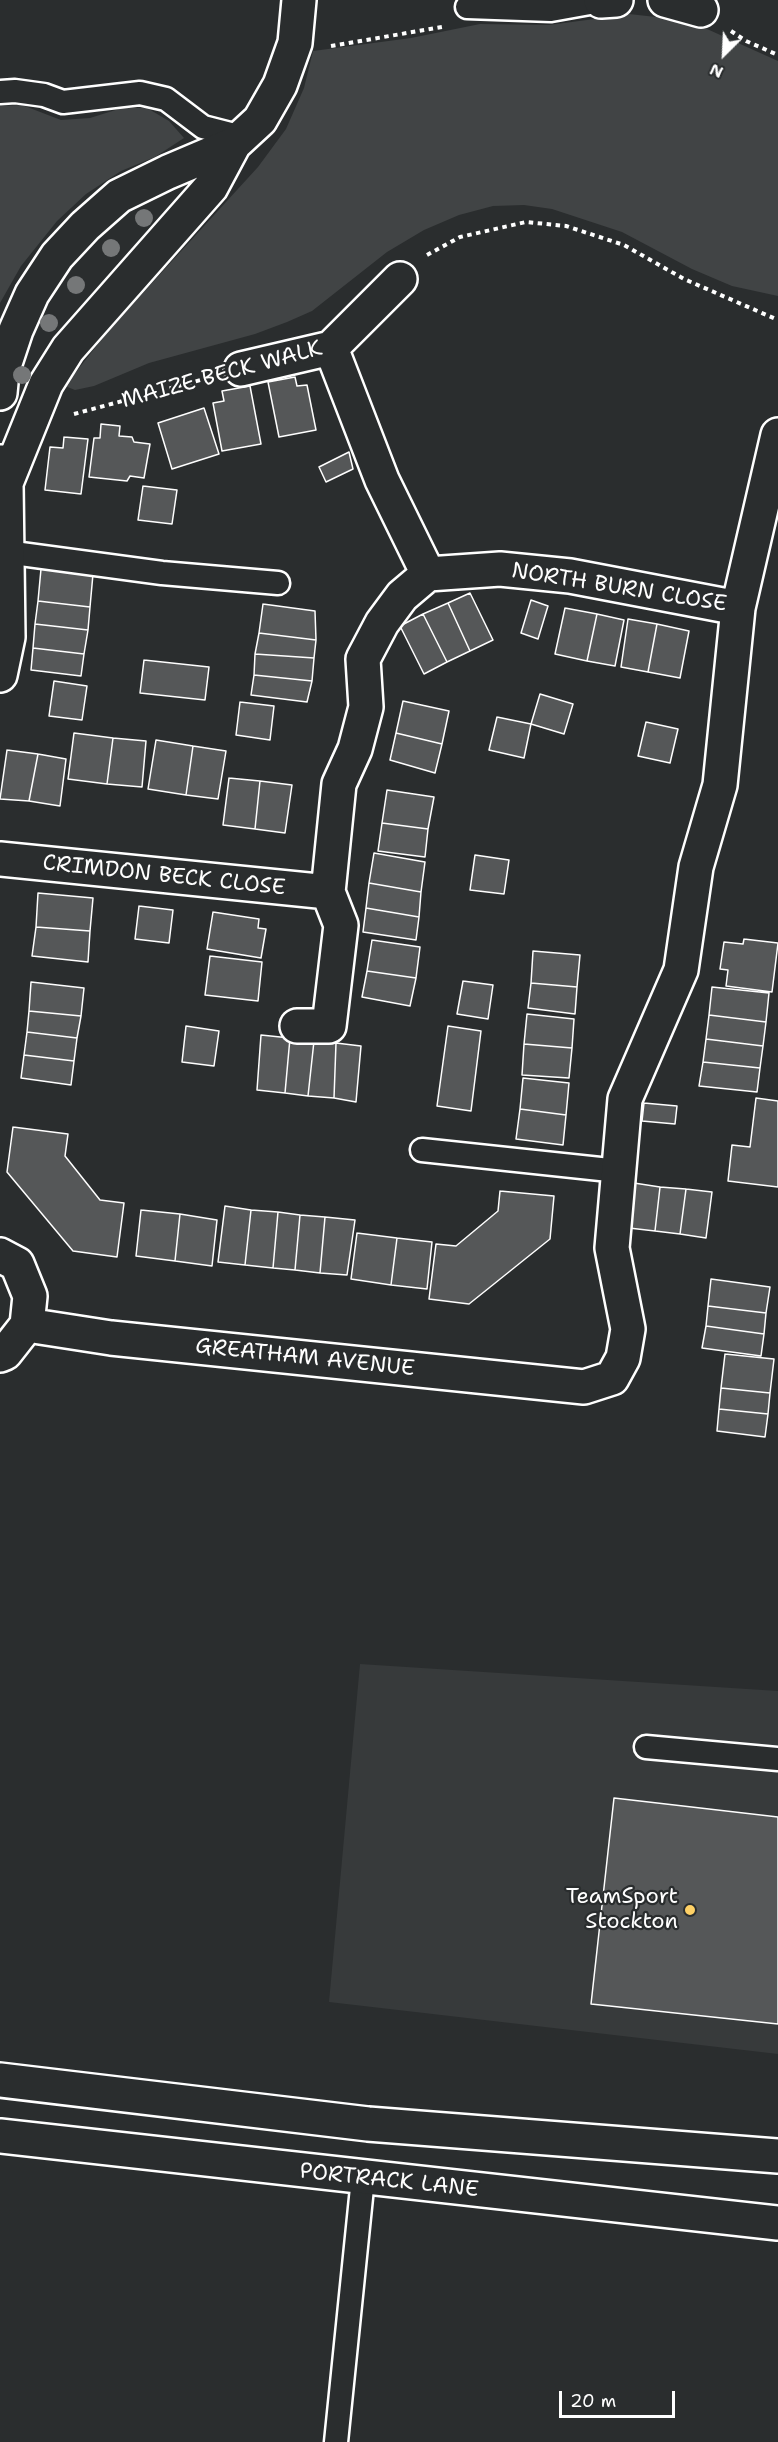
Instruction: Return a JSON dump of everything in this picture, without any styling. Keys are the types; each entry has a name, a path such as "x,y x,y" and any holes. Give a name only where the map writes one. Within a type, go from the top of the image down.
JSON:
{"street":[{"path":"0,393 2,372 16,330 32,294 57,256 85,226 119,196 238,140 260,120 280,85 295,44 299,0"},
{"path":"601,1 616,0"},
{"path":"666,0 701,10"},
{"path":"6,483 46,384 68,349 211,187 238,140"},
{"name":"MAIZE BECK WALK","path":"241,369 331,348 400,279"},
{"path":"297,1026 329,1026 341,925 328,892 339,784 355,749 366,707 363,659 382,623 402,596 428,574 382,480 331,348"},
{"path":"619,1171 625,1099 681,970 696,867 720,784 738,608 778,435"},
{"path":"0,450 6,483 8,637 0,675"},
{"name":"NORTH BURN CLOSE","path":"428,574 500,569 570,576 738,608"},
{"name":"CRIMDON BECK CLOSE","path":"0,859 328,892"},
{"name":"GREATHAM AVENUE","path":"27,1325 111,1338 584,1386 612,1378 623,1358 628,1329 612,1248 619,1171"},
{"path":"0,1254 17,1264 30,1296 27,1325 5,1353 0,1354"},
{"path":"0,2080 368,2124 778,2156"},
{"name":"PORTRACK LANE","path":"0,2136 778,2223"}],"lane":[{"path":"467,7 551,10 601,1"},
{"path":"0,92 34,94 63,102 140,93 166,99 203,127 238,140"},
{"path":"6,552 162,573 278,583"},
{"path":"422,1150 619,1171"},
{"path":"646,1747 778,1759"},
{"path":"336,2442 363,2178"}],"path":[{"path":"701,10 746,41 778,56"},
{"path":"400,279 413,262 460,237 526,222 566,226 624,245 684,279 778,320"},
{"name":"MAIZE BECK WALK","path":"36,408 71,414 241,369"}],"shaded area":[{"path":"629,14 674,19 707,29 778,61 778,296 732,286 692,269 622,232 552,209 524,205 493,206 459,215 424,230 387,252 312,311 287,322 255,334 149,363 94,386 75,390 65,386 109,330 258,167 286,129 304,88 313,51 411,38 480,24 549,25 594,19 597,15"},
{"path":"22,105 61,120 90,118 122,108 147,108 169,121 184,138 155,157 121,171 86,194 57,221 21,266 0,303 0,106"},
{"path":"360,1664 778,1691 778,2054 329,2002"}],"building":[{"path":"295,377 297,386 307,385 316,430 279,437 268,382"},
{"path":"250,386 261,444 222,451 213,403 224,401 222,391"},
{"path":"204,408 219,454 172,469 158,423"},
{"path":"101,424 120,426 119,436 132,437 134,442 150,444 144,478 130,476 127,481 89,477 94,438 100,438"},
{"path":"64,437 88,439 81,494 45,490 50,447 63,448"},
{"path":"349,452 353,469 326,482 319,467"},
{"path":"143,486 177,490 172,524 138,520"},
{"path":"41,569 93,574 90,607 38,601"},
{"path":"470,593 493,640 470,651 448,603"},
{"path":"531,600 548,606 538,639 521,633"},
{"path":"38,601 90,607 88,630 35,624"},
{"path":"448,603 470,651 447,662 423,614"},
{"path":"263,604 315,611 316,640 259,633"},
{"path":"565,608 597,614 587,661 555,654"},
{"path":"423,614 447,662 424,674 400,626"},
{"path":"597,614 624,620 615,666 587,661"},
{"path":"628,619 657,624 648,672 621,667"},
{"path":"35,624 88,630 84,654 33,648"},
{"path":"657,624 689,631 680,678 648,672"},
{"path":"259,633 316,640 314,658 255,654"},
{"path":"33,648 84,654 81,676 31,670"},
{"path":"255,654 314,658 312,681 254,675"},
{"path":"144,660 209,667 205,700 140,693"},
{"path":"254,675 312,681 307,702 251,695"},
{"path":"54,681 87,686 82,720 49,716"},
{"path":"540,694 573,704 564,734 531,724"},
{"path":"403,701 449,711 442,744 396,733"},
{"path":"240,702 274,706 270,740 236,735"},
{"path":"497,717 531,724 524,758 489,750"},
{"path":"646,722 678,729 670,763 638,756"},
{"path":"74,733 113,738 107,784 68,779"},
{"path":"396,733 442,744 435,773 390,760"},
{"path":"113,738 146,741 142,787 107,784"},
{"path":"156,740 193,746 186,795 148,789"},
{"path":"193,746 226,751 218,799 186,795"},
{"path":"7,750 38,754 29,801 0,799"},
{"path":"38,754 66,759 60,806 29,801"},
{"path":"229,778 260,781 255,829 223,825"},
{"path":"260,781 292,785 285,833 255,829"},
{"path":"387,790 434,797 428,829 382,823"},
{"path":"382,823 428,829 425,857 378,851"},
{"path":"374,853 425,862 421,892 369,883"},
{"path":"475,855 509,860 504,894 470,890"},
{"path":"369,883 421,892 419,917 366,908"},
{"path":"38,893 93,898 90,931 36,927"},
{"path":"139,906 173,910 169,943 135,939"},
{"path":"366,908 419,917 416,940 363,932"},
{"path":"213,912 259,919 258,928 266,929 261,958 207,949"},
{"path":"36,927 90,931 88,962 32,956"},
{"path":"744,939 778,943 772,992 726,986 728,970 720,969 724,942 743,944"},
{"path":"372,940 420,947 416,978 367,971"},
{"path":"533,951 580,955 577,987 531,983"},
{"path":"210,956 262,962 258,1001 205,995"},
{"path":"367,971 416,978 410,1006 362,997"},
{"path":"463,981 493,985 488,1019 457,1014"},
{"path":"31,982 84,988 81,1016 29,1011"},
{"path":"531,983 577,987 575,1014 528,1008"},
{"path":"712,987 769,993 766,1022 709,1015"},
{"path":"29,1011 81,1016 77,1038 27,1032"},
{"path":"527,1014 574,1019 572,1048 524,1044"},
{"path":"709,1015 766,1022 763,1046 706,1039"},
{"path":"186,1026 219,1031 214,1066 182,1062"},
{"path":"448,1026 481,1031 471,1111 437,1106"},
{"path":"27,1032 77,1038 74,1061 24,1055"},
{"path":"261,1035 290,1038 285,1093 257,1090"},
{"path":"290,1038 314,1041 308,1096 285,1093"},
{"path":"706,1039 763,1046 760,1068 703,1062"},
{"path":"314,1041 336,1043 334,1098 308,1096"},
{"path":"336,1043 361,1046 356,1102 334,1098"},
{"path":"524,1044 572,1048 569,1078 522,1075"},
{"path":"24,1055 74,1061 71,1085 21,1078"},
{"path":"703,1062 760,1068 757,1092 699,1086"},
{"path":"523,1078 569,1083 566,1115 520,1109"},
{"path":"756,1098 778,1101 778,1187 728,1181 732,1145 750,1147"},
{"path":"644,1103 677,1106 675,1124 642,1121"},
{"path":"520,1109 566,1115 563,1145 516,1139"},
{"path":"13,1127 68,1134 65,1156 100,1200 124,1203 117,1257 73,1251 7,1172"},
{"path":"634,1183 660,1187 655,1231 629,1228"},
{"path":"660,1187 686,1189 680,1234 655,1231"},
{"path":"686,1189 712,1192 706,1238 680,1234"},
{"path":"500,1191 554,1196 550,1239 469,1304 429,1299 436,1244 456,1246 498,1211"},
{"path":"225,1206 251,1210 245,1265 218,1262"},
{"path":"141,1210 180,1214 175,1261 136,1256"},
{"path":"251,1210 278,1212 273,1268 245,1265"},
{"path":"278,1212 300,1215 295,1270 273,1268"},
{"path":"180,1214 217,1220 212,1266 175,1261"},
{"path":"300,1215 325,1217 320,1273 295,1270"},
{"path":"325,1217 355,1220 347,1275 320,1273"},
{"path":"357,1233 397,1238 391,1285 351,1279"},
{"path":"397,1238 432,1242 427,1289 391,1285"},
{"path":"711,1279 770,1287 766,1313 708,1306"},
{"path":"708,1306 766,1313 764,1334 706,1326"},
{"path":"706,1326 764,1334 761,1356 702,1348"},
{"path":"725,1354 774,1359 770,1393 721,1388"},
{"path":"721,1388 770,1393 768,1414 719,1409"},
{"path":"719,1409 768,1414 765,1437 717,1431"},
{"name":"TeamSport Stockton","path":"614,1798 778,1817 778,2024 591,2004"}],"place":[{"name":"TeamSport Stockton","path":"690,1910"}]}
